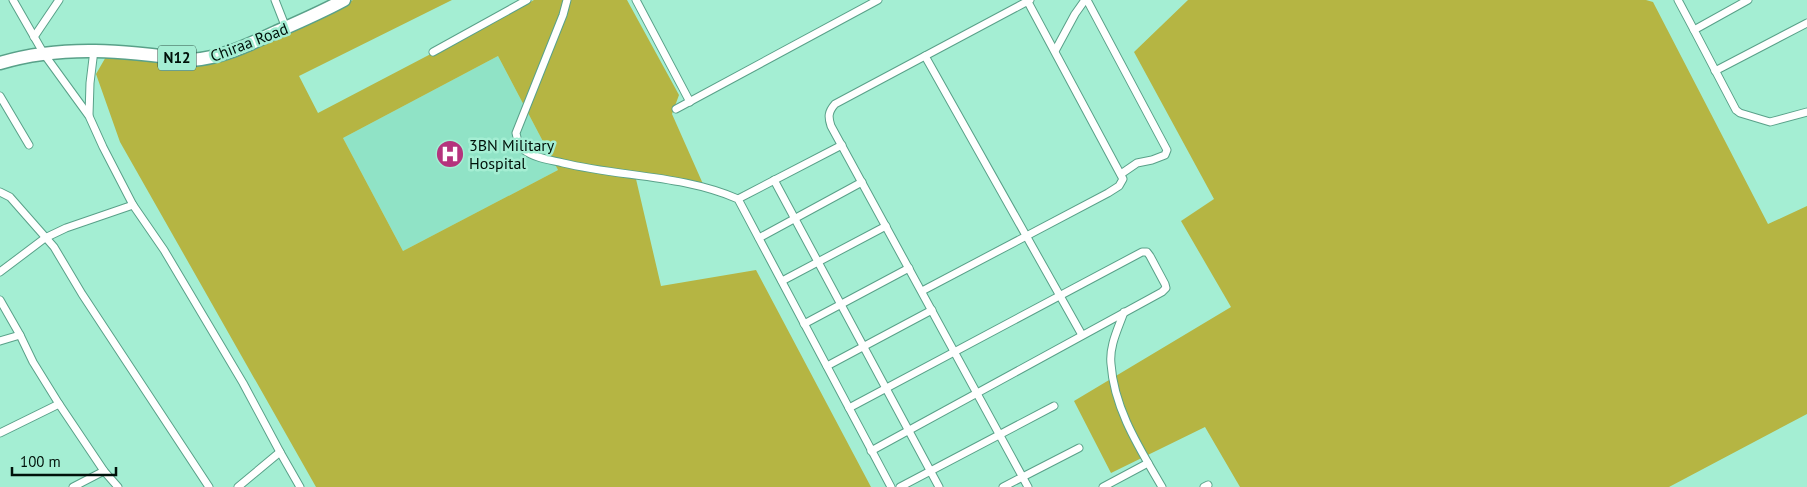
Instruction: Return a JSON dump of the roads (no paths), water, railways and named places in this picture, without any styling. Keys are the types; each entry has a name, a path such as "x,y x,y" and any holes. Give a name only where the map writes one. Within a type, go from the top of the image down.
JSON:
{"highway":[{"name":"Chiraa Road","path":"0,63 27,56 94,50 191,60 206,59 243,48 344,0"}],"street":[{"path":"13,0 44,54 89,116 133,205 164,250 238,374 300,487"},
{"path":"34,37 59,0"},
{"path":"275,0 286,28"},
{"path":"433,52 527,0"},
{"path":"567,0 516,133 522,149 535,156 578,166 687,183 723,192 738,199 891,487"},
{"path":"636,0 690,102"},
{"path":"676,109 878,0"},
{"path":"1055,51 1074,14 1086,0 1167,150 1165,155 1137,163 1121,174"},
{"path":"1678,0 1736,110 1745,116 1770,122 1807,112"},
{"path":"1694,30 1748,0"},
{"path":"922,291 1119,186 1123,179 1029,1 835,104 830,109 828,116 831,126 1028,487"},
{"path":"1715,71 1807,22"},
{"path":"89,116 94,50"},
{"path":"925,56 1082,335"},
{"path":"0,96 29,145"},
{"path":"738,199 842,145"},
{"path":"774,180 939,487"},
{"path":"759,238 862,182"},
{"path":"0,192 10,197 54,247 82,294 209,487"},
{"path":"0,272 45,238 66,228 133,205"},
{"path":"782,281 886,226"},
{"path":"849,408 1142,252 1147,252 1166,284 1166,288 1124,312 871,451"},
{"path":"804,324 909,268"},
{"path":"0,300 33,362 59,404 104,471 118,487"},
{"path":"827,366 932,310"},
{"path":"1124,312 1113,340 1110,363 1119,404 1137,445 1162,487"},
{"path":"0,341 20,335"},
{"path":"0,433 59,404"},
{"path":"900,487 1054,406"},
{"path":"1002,487 1079,448"},
{"path":"238,487 280,452"},
{"path":"1103,487 1148,462"},
{"path":"73,487 104,471"}],"place":[{"name":"3BN Military Hospital","path":"450,154"}]}
